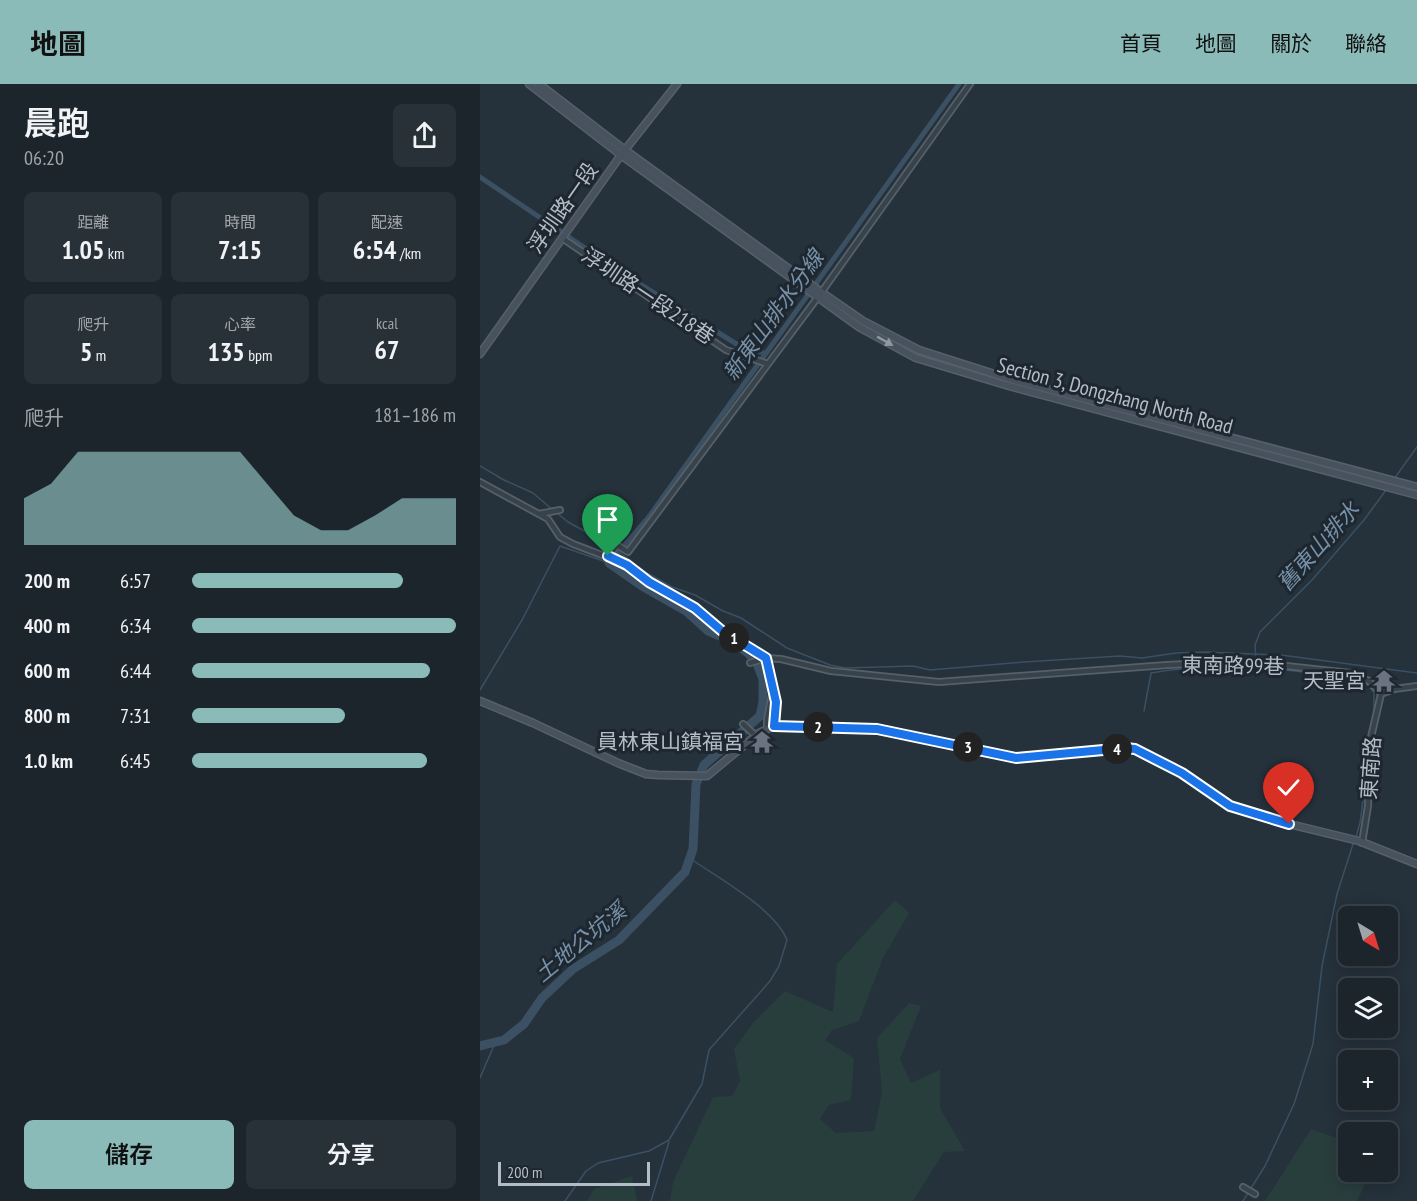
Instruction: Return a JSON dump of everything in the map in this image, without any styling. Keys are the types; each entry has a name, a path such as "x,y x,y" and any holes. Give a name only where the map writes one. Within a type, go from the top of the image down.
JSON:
{"street":[{"path":"530,84 820,295"},
{"path":"539,84 623,152"},
{"name":"浮圳路一段","path":"480,354 623,152 677,84"},
{"path":"608,556 617,545 628,552 820,295 970,84"},
{"name":"浮圳路一段218巷","path":"562,238 726,350 768,364"},
{"name":"Section 3, Dongzhang North Road","path":"820,295 863,321 910,345 965,366 1417,487"},
{"name":"Section 3, Dongzhang North Road","path":"820,295 859,327 916,358 1009,386 1417,495"},
{"path":"480,482 548,519 560,537 627,565 649,582 695,608 722,631 766,658 776,702 774,726"},
{"path":"539,514 560,510"},
{"path":"750,663 766,658"},
{"name":"東南路99巷","path":"766,658 781,659 831,671 939,682 1231,662 1352,673 1363,677 1381,694"},
{"path":"1381,694 1394,689 1417,686"},
{"path":"767,729 766,720 773,693"},
{"name":"東南路","path":"1360,842 1368,806 1369,746 1381,694"},
{"path":"480,701 646,774 707,776 756,736 774,726 877,729 1016,758 1135,749 1182,773 1234,808 1360,842 1417,864"},
{"path":"743,724 756,736"},
{"path":"1243,1187 1255,1194"}],"green space":[{"path":"895,900 909,913 883,958 859,1021 832,1030 825,1040 854,1058 851,1100 829,1105 820,1119 836,1133 874,1131 882,1092 877,1038 909,1003 921,1006 900,1059 911,1083 940,1070 940,1108 965,1151 944,1152 913,1201 670,1201 673,1182 713,1097 732,1096 740,1081 734,1049 753,1023 785,991 833,1012 837,964"},
{"path":"1311,1129 1338,1138 1338,1182 1366,1182 1357,1201 1265,1201"},
{"path":"632,1176 637,1201 587,1201 594,1189"}],"waterway":[{"name":"新東山排水分線","path":"609,563 648,518 959,84"},
{"path":"480,177 625,275 743,348 765,353"},
{"name":"舊東山排水","path":"1394,479 1417,447"},
{"path":"480,466 533,493 553,510"},
{"name":"舊東山排水","path":"1256,661 1255,645 1260,632 1312,580 1364,520 1386,490"},
{"path":"557,513 672,587 695,595 741,618 787,648 830,665 845,668 913,666 930,670 1120,656 1142,658 1205,652 1281,655 1417,673"},
{"path":"480,690 522,620 560,546 609,563"},
{"name":"土地公坑溪","path":"480,1046 504,1040 524,1024 542,998 573,969 619,940 685,872 693,849 696,784 704,765 760,716 763,702 763,679 757,664 748,653 733,642 708,631 686,611 642,586 609,563"},
{"path":"1144,711 1151,673 1177,669 1256,668 1361,680"},
{"path":"1365,682 1374,692 1374,712"},
{"path":"1356,837 1366,777"},
{"path":"1243,1201 1265,1166 1294,1104 1313,1044 1322,966 1337,894 1354,841"},
{"path":"565,1201 586,1171 598,1163 649,1151 669,1140 702,1084 709,1050 770,981 779,966 787,940 781,928 745,895 691,859"},
{"path":"480,1078 495,1043"},
{"path":"651,1201 669,1142"}],"place":[{"name":"天聖宮","path":"1384,681"},
{"name":"員林東山鎮福宮","path":"762,742"}],"route":[{"path":"608,556 627,565 649,582 695,608 722,631 766,658 776,702 774,726 877,729 1016,758 1135,749 1182,773 1230,806 1289,824"}]}
